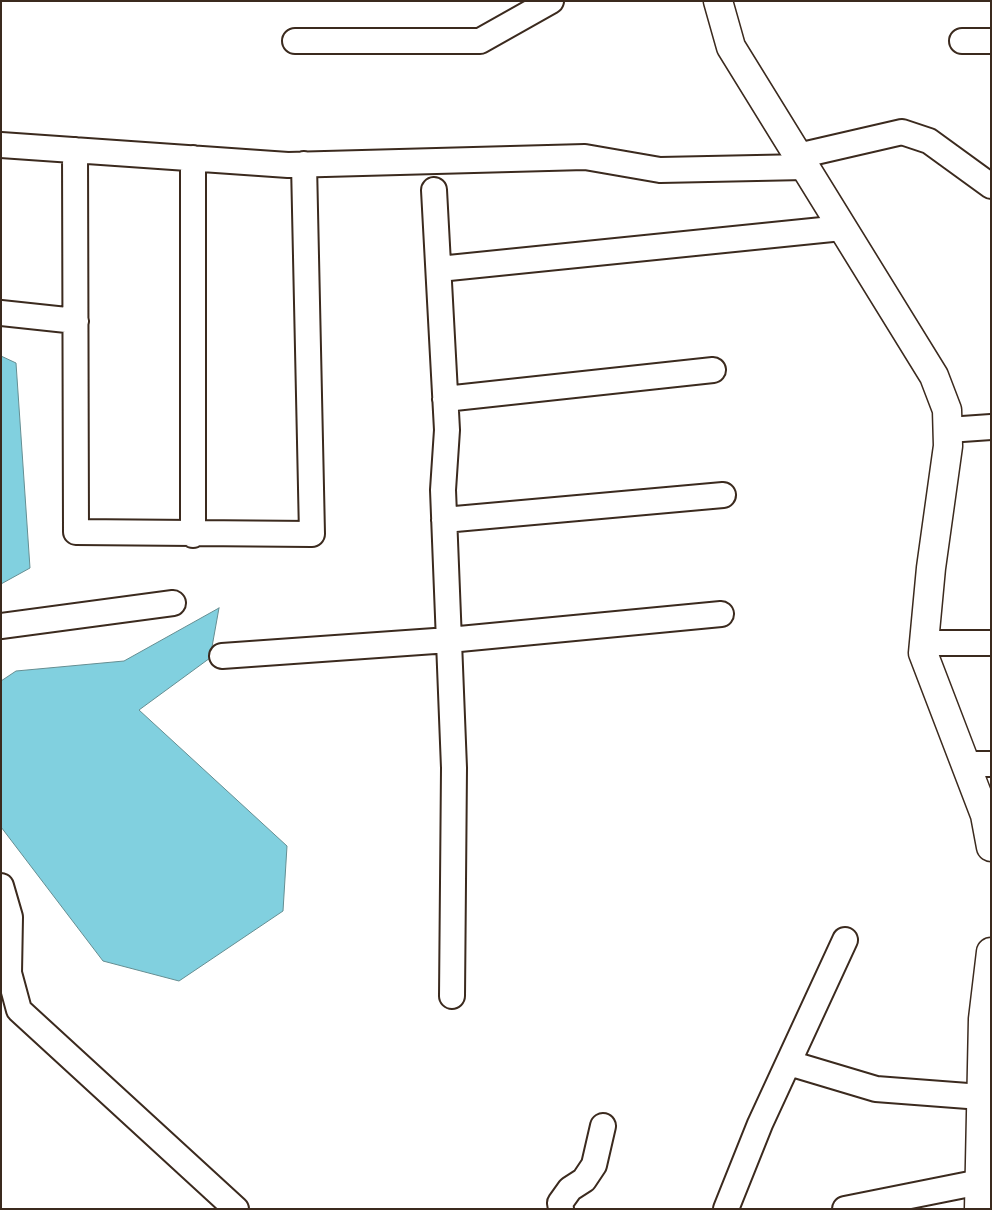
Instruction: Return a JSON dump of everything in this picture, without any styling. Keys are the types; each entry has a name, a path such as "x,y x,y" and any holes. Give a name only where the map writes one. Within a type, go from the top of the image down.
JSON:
{"street":[{"path":"295,41 480,41 551,1"},
{"path":"718,1 731,47 934,376 947,410 948,446 931,568 923,653 978,764 991,846"},
{"path":"962,41 991,40"},
{"path":"1,145 304,164 585,157 660,170 802,162 902,132 929,141 991,186"},
{"path":"75,150 76,532 312,534 304,164"},
{"path":"193,158 193,534"},
{"path":"434,190 447,430 443,490 454,768 452,996"},
{"path":"439,269 842,228"},
{"path":"1,313 76,321"},
{"path":"445,399 713,370"},
{"path":"948,430 991,427"},
{"path":"444,520 723,495"},
{"path":"1,626 173,602"},
{"path":"222,656 449,640 721,614"},
{"path":"924,643 991,643"},
{"path":"1,886 10,917 9,972 19,1010 236,1209"},
{"path":"726,1209 760,1124 845,940"},
{"path":"979,1209 983,1019 991,952"},
{"path":"789,1063 876,1089 981,1097"},
{"path":"561,1209 560,1202 570,1189 584,1180 594,1165 603,1126"},
{"path":"845,1209 980,1182"}],"water":[{"path":"1,356 16,363 30,568 1,584"},
{"path":"219,608 210,658 139,710 287,846 283,911 179,981 103,961 1,827 1,681 16,671 124,661"}]}
